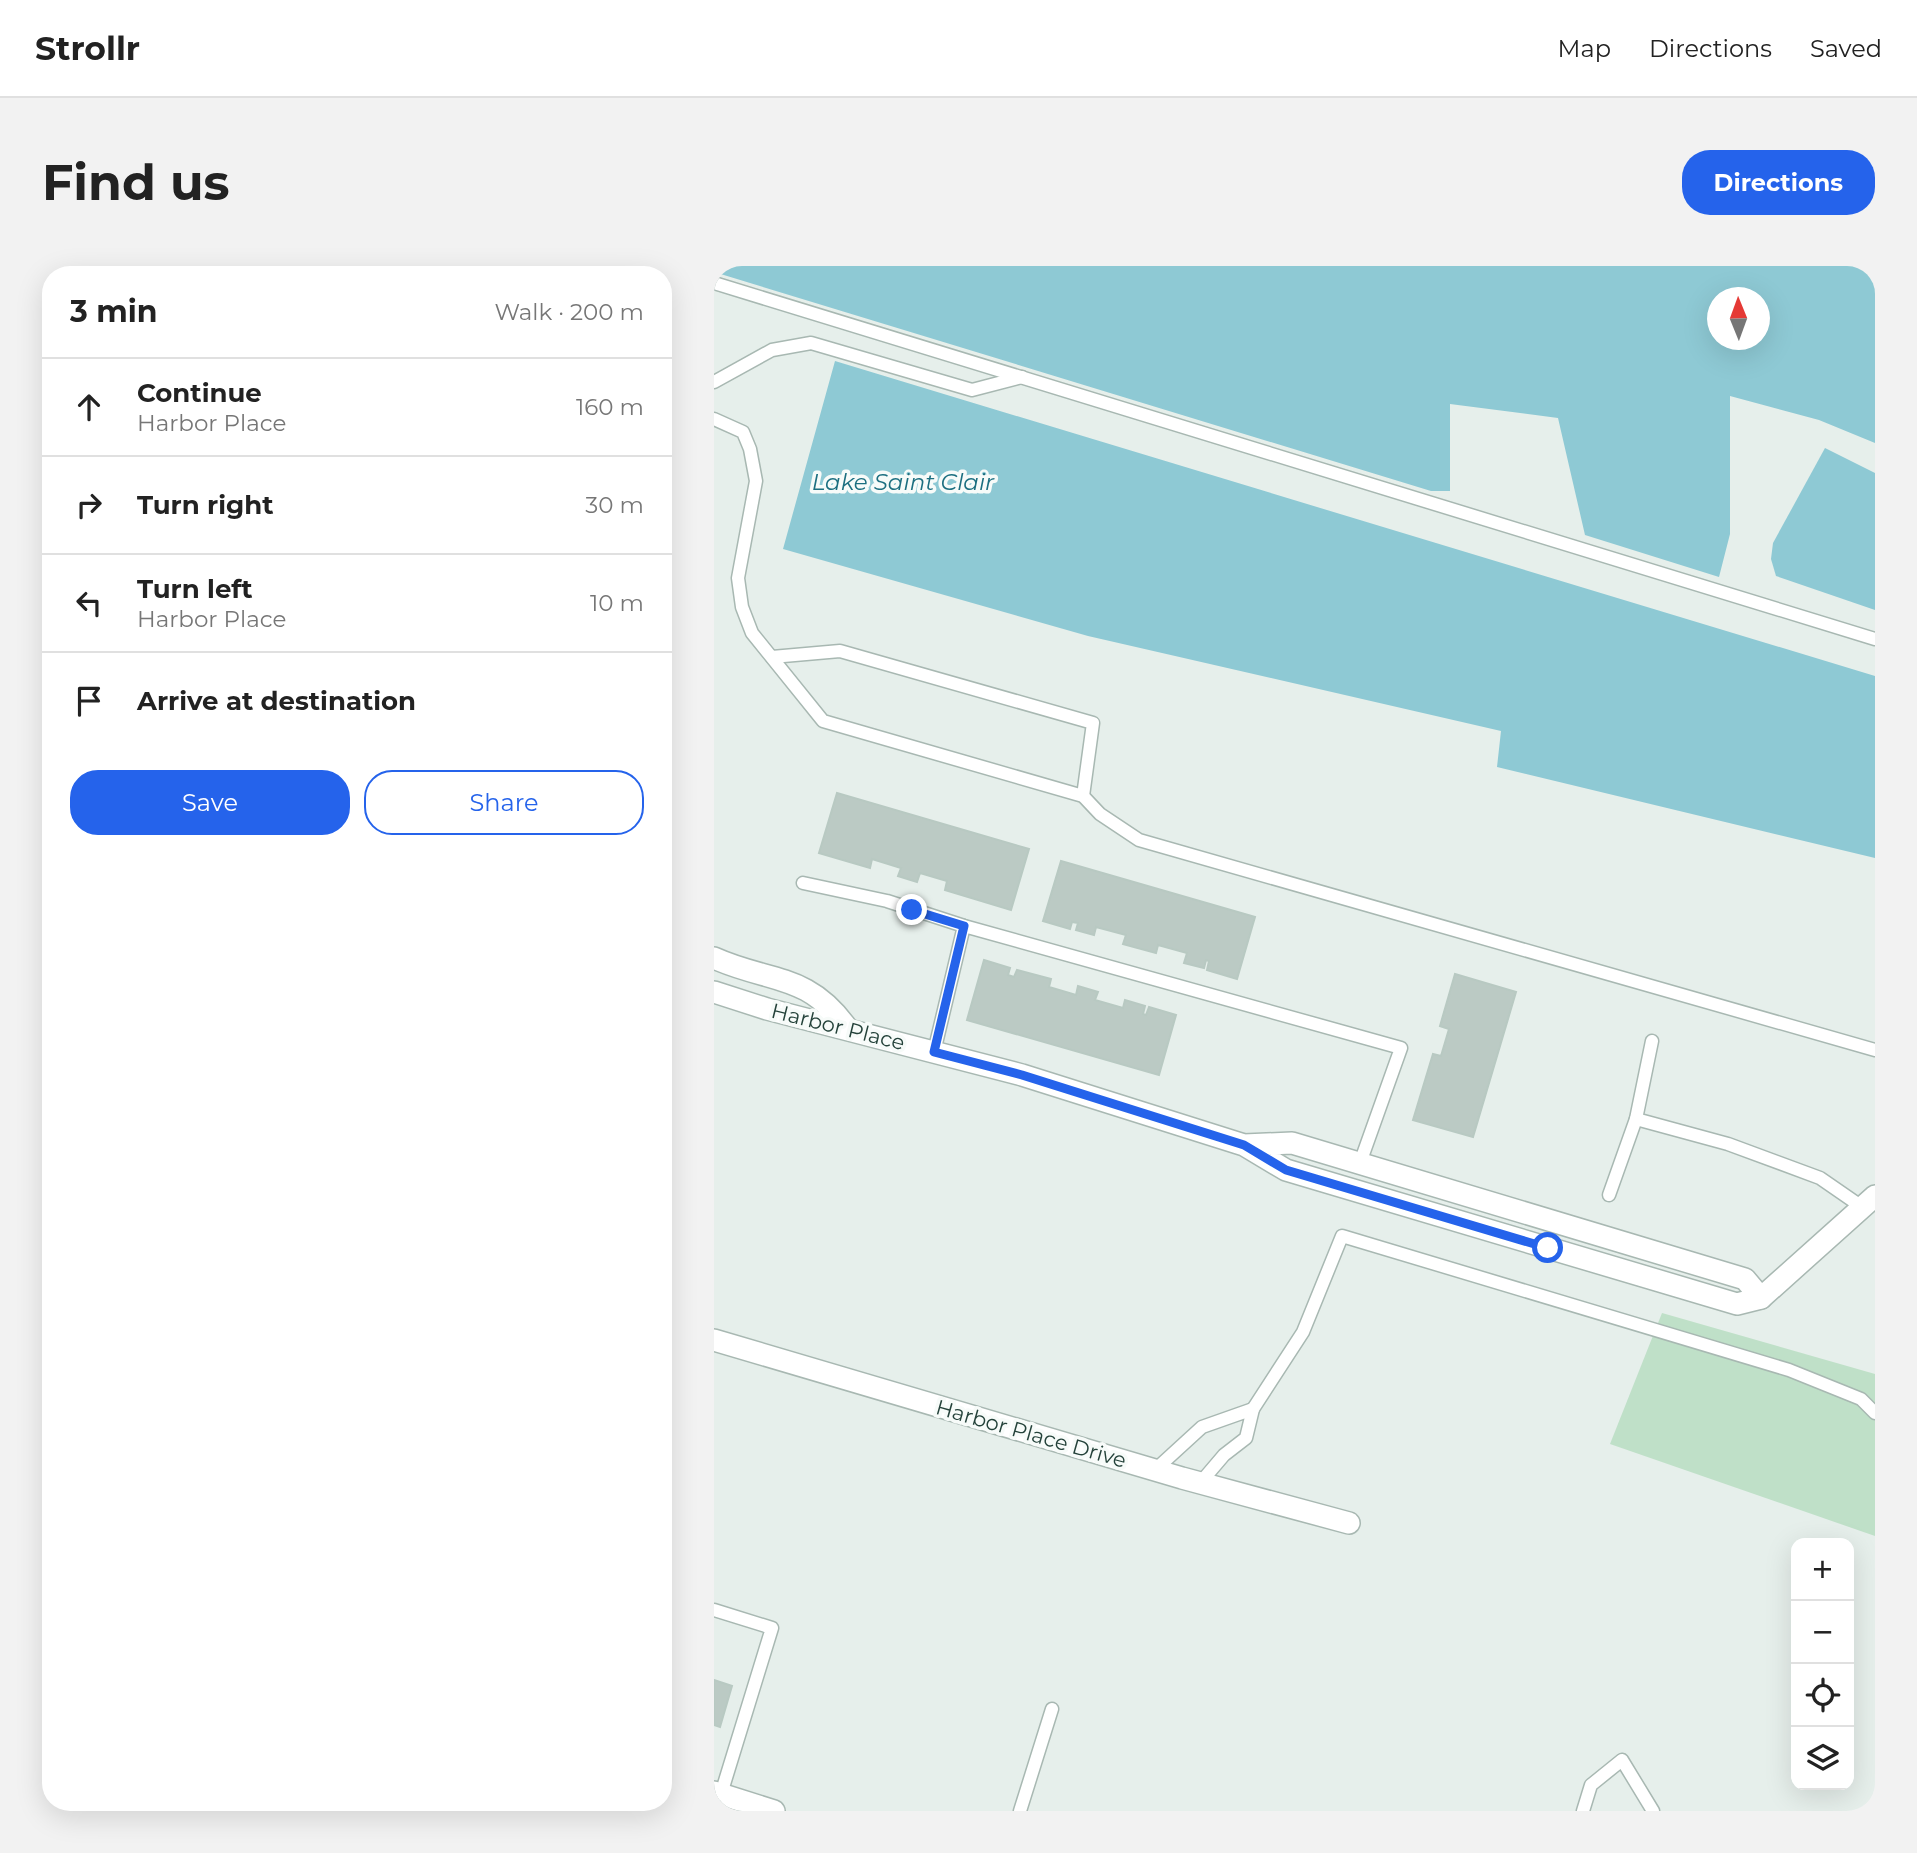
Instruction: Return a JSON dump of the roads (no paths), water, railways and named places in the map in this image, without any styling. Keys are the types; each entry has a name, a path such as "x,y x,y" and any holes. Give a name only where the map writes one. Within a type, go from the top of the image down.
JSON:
{"street":[{"path":"714,958 809,990 837,1013 847,1028 817,1031 794,1029 714,1005"},
{"path":"767,1009 775,978"},
{"name":"Harbor Place","path":"714,992 767,1009 1022,1075 1244,1145 1286,1170 1651,1279 1737,1304 1761,1298 1745,1279 1360,1163 1292,1143 1244,1145"},
{"path":"1419,1209 1428,1184"},
{"path":"1761,1298 1869,1201"},
{"path":"1651,1279 1659,1253"},
{"name":"Harbor Place Drive","path":"714,1340 1155,1470 1349,1523"},
{"path":"717,1793 774,1811"}],"lane":[{"path":"714,283 1875,639"},
{"path":"714,382 772,350 811,343 972,390 1022,377"},
{"path":"714,419 743,432 750,449 756,481 738,578 742,607 752,633 823,720 1083,796 1100,814 1139,840 1875,1050"},
{"path":"772,657 839,651 1093,723 1083,796"},
{"path":"803,883 887,901 964,926 1401,1048 1360,1163"},
{"path":"934,1052 964,926"},
{"path":"1609,1195 1636,1119 1652,1041"},
{"path":"1636,1119 1728,1144 1820,1178 1869,1201"},
{"path":"1201,1482 1224,1455 1246,1438 1253,1409 1303,1332 1342,1236 1789,1370 1861,1399 1875,1413"},
{"path":"1155,1470 1202,1427 1253,1409"},
{"path":"714,1610 772,1628 717,1793"},
{"path":"1020,1811 1052,1709"},
{"path":"1583,1811 1591,1784 1622,1760 1653,1811"}],"water":[{"path":"714,266 1875,266 1875,443 1819,420 1730,396 1730,534 1719,577 1585,535 1558,418 1450,404 1450,491 1431,491 714,272"},
{"name":"Lake Saint Clair","path":"835,361 1875,676 1875,858 1497,767 1501,731 1088,636 783,549"},
{"path":"1825,448 1875,473 1875,610 1776,576 1771,559 1773,543"}]}
